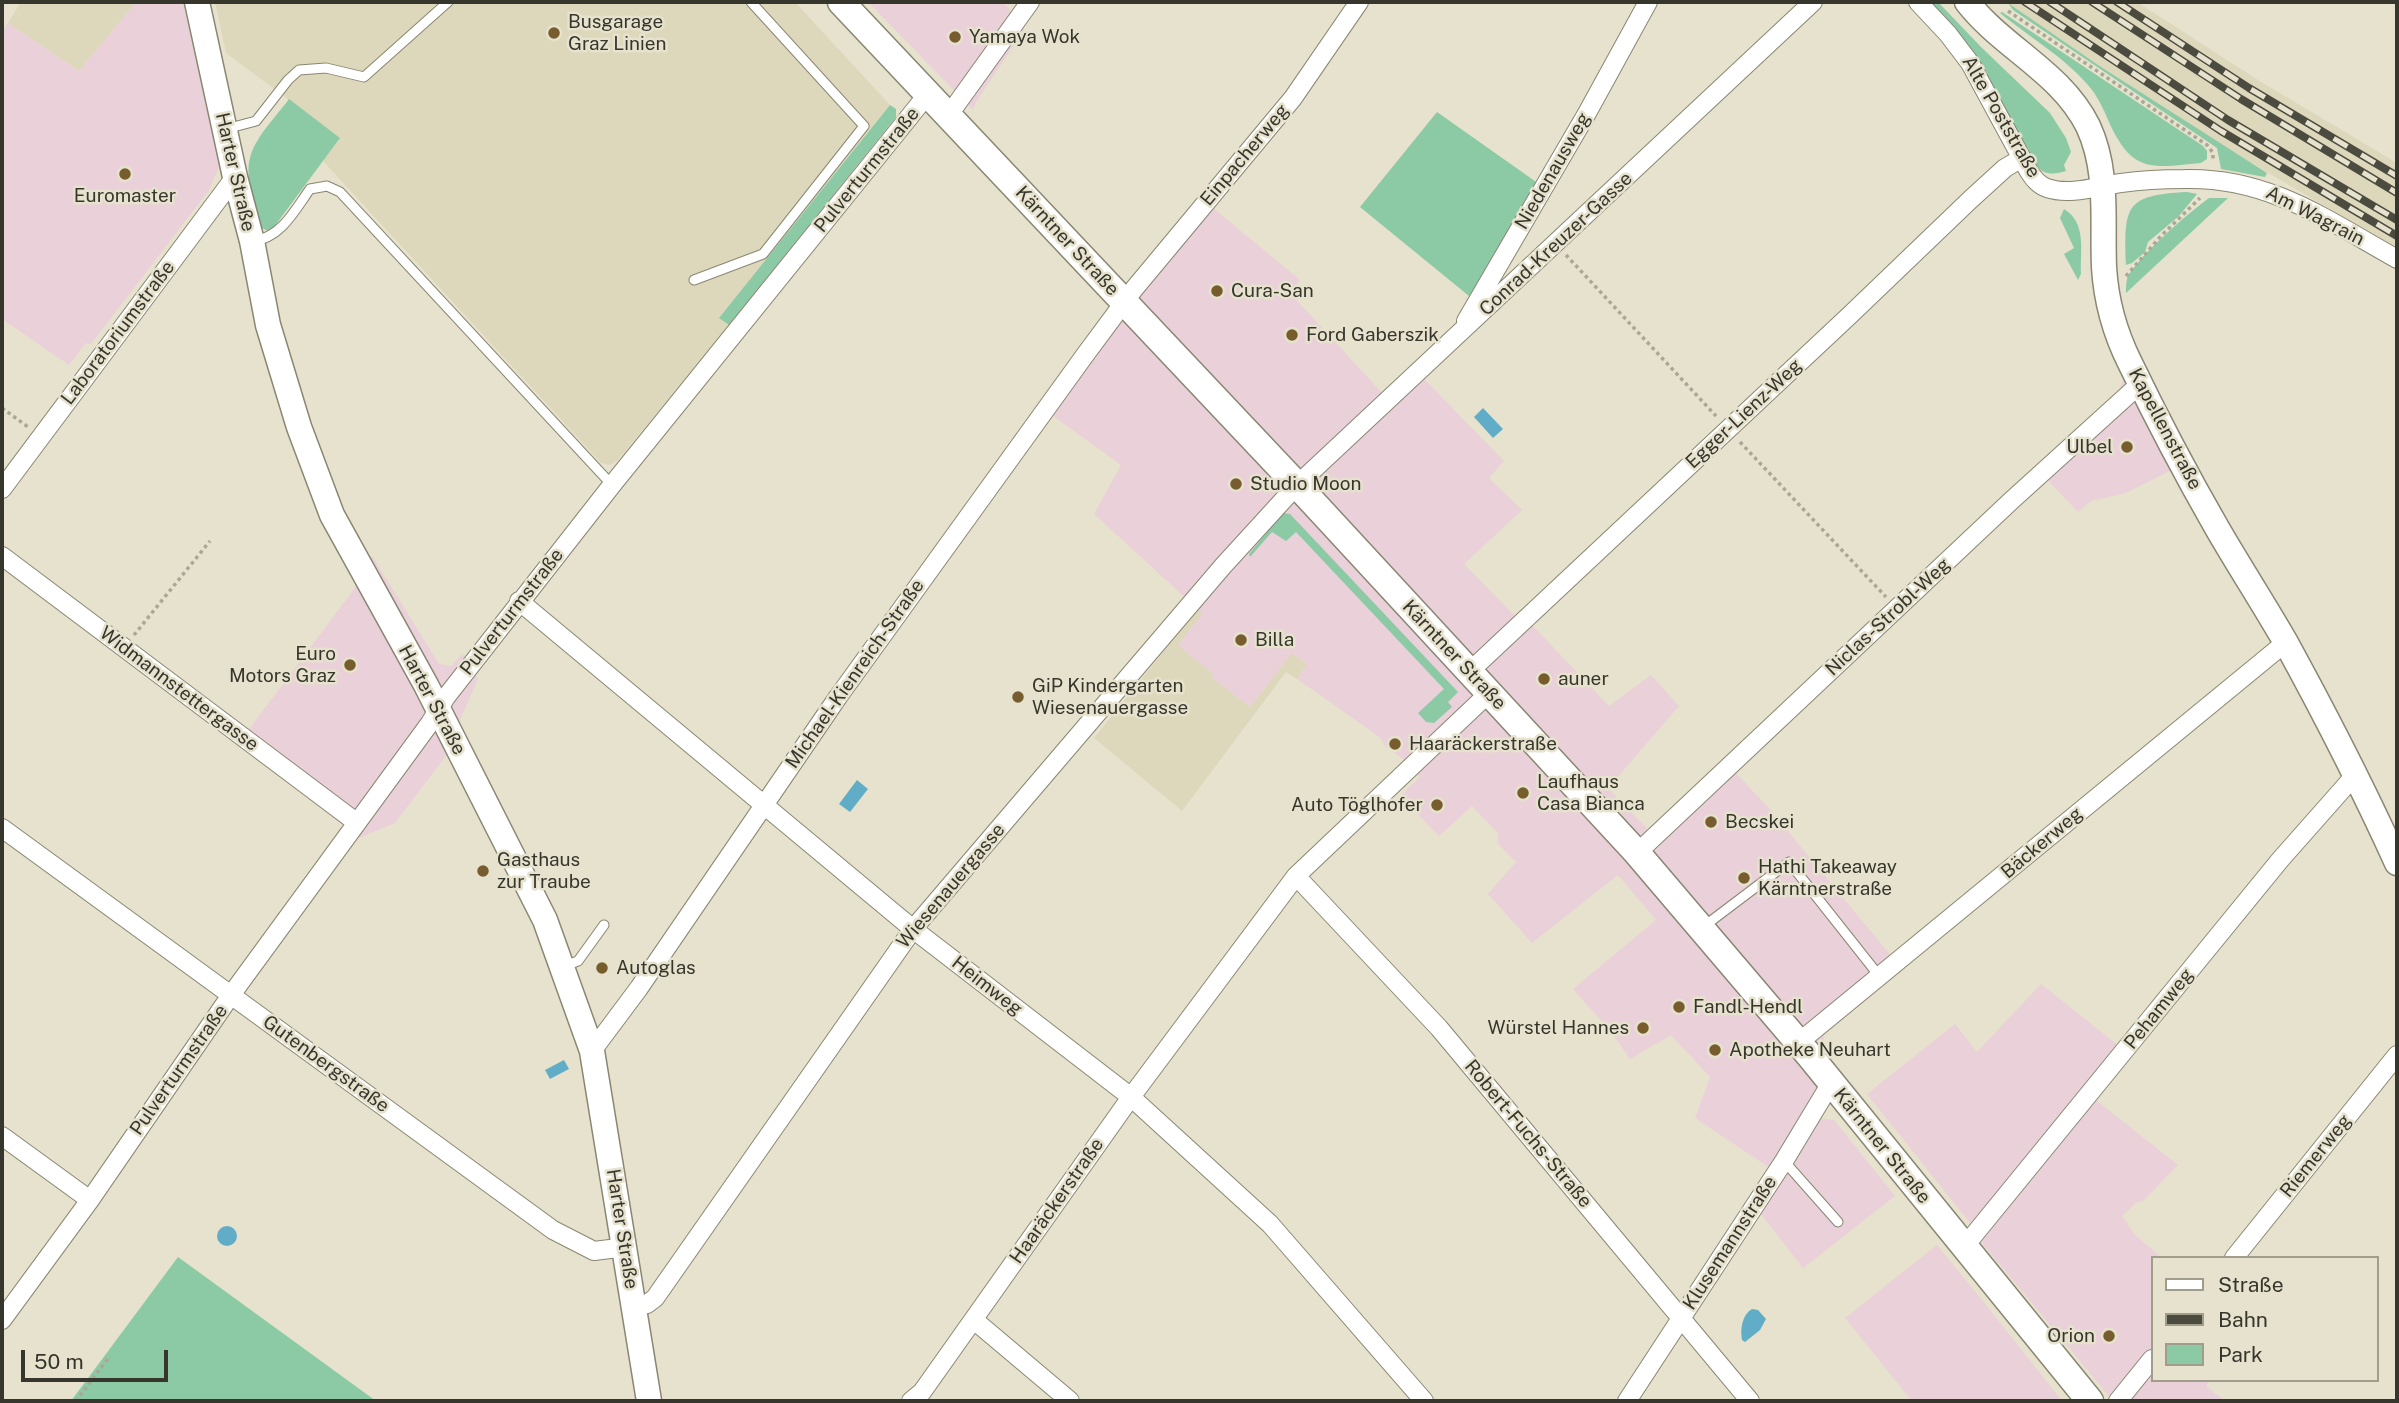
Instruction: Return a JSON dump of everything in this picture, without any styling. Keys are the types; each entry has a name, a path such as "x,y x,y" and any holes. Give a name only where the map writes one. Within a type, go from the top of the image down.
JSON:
{"main road":[{"name":"Harter Straße","path":"197,2 235,177 252,241 268,325 299,427 332,515 483,795 545,919 592,1051 649,1401"},
{"name":"Kärntner Straße","path":"841,2 1297,485 1637,853 1798,1043 2090,1401"},
{"name":"Kapellenstraße","path":"1967,2 1994,31 2070,98 2094,141 2104,186 2104,268 2114,324 2140,384 2216,527 2286,643 2356,774 2397,863"}],"street":[{"path":"948,116 1030,2"},
{"name":"Einpacherweg","path":"1124,302 1293,98 1359,2"},
{"name":"Niedenausweg","path":"1455,339 1586,115 1648,2"},
{"name":"Conrad-Kreuzer-Gasse","path":"1297,485 1813,2"},
{"name":"Alte Poststraße","path":"1918,2 1970,63 2032,176 2045,187 2074,190 2104,186"},
{"name":"Pulverturmstraße","path":"2,1320 90,1200 231,995 430,723 437,709 611,485 927,95"},
{"name":"Egger-Lienz-Weg","path":"1469,672 1980,191 2005,168 2022,158"},
{"name":"Laboratoriumstraße","path":"2,489 235,177"},
{"name":"Am Wagrain","path":"2104,186 2167,179 2236,182 2270,191 2292,201 2397,259"},
{"name":"Michael-Kienreich-Straße","path":"592,1051 639,988 763,805 927,573 1124,302"},
{"name":"Niclas-Strobl-Weg","path":"1637,853 2140,384"},
{"name":"Wiesenauergasse","path":"635,1307 647,1304 655,1298 913,929 1223,566 1297,485"},
{"name":"Widmannstettergasse","path":"2,556 356,822"},
{"name":"Heimweg","path":"519,601 913,929 1130,1097 1270,1224 1424,1401"},
{"name":"Bäckerweg","path":"1798,1043 2286,643"},
{"name":"Haaräckerstraße","path":"911,1401 922,1392 1130,1097 1296,876 1489,693"},
{"name":"Pehamweg","path":"1964,1247 2280,860 2356,774"},
{"name":"Gutenbergstraße","path":"2,828 554,1230 594,1251 626,1247"},
{"name":"Robert-Fuchs-Straße","path":"1296,876 1439,1028 1750,1401"},
{"name":"Riemerweg","path":"2236,1256 2397,1055"},
{"name":"Klusemannstraße","path":"1627,1401 1784,1161 1831,1083"},
{"path":"2,1136 90,1200"},
{"path":"974,1320 1070,1401"},
{"path":"2118,1401 2150,1361"}],"lane":[{"path":"225,129 256,121 299,70 326,68 364,77 448,2"},
{"path":"694,280 763,254 864,126 754,3"},
{"path":"252,241 267,239 280,229 310,189 327,186 340,192 611,485"},
{"path":"1702,928 1789,862 1880,977"},
{"path":"562,967 578,961 604,925"},
{"path":"1784,1161 1838,1222"}],"path":[{"path":"2004,8 2046,39 2207,145 2213,153 2214,167 2200,198 2161,236 2108,297"},
{"path":"1555,244 1897,609"},
{"path":"2,408 41,436"},
{"path":"124,648 210,541"},
{"path":"76,1401 110,1356"}],"shaded area":[{"path":"21,2 136,2 79,71 8,23"},
{"path":"136,2 183,2 219,167 209,190 91,344 86,343 69,365 2,319 2,33 8,23 79,71"},
{"path":"215,2 795,2 890,105 720,317 729,325 617,461 610,465 601,463 323,161 340,138 226,53"},
{"path":"868,2 1004,2 1024,30 973,110"},
{"path":"2006,2 2137,2 2258,80 2397,163 2397,249 2218,143"},
{"path":"1212,207 1300,280 1290,293 1382,393 1414,363 1425,380 1504,461 1489,478 1522,510 1464,564 1513,614 1532,625 1609,706 1651,675 1679,706 1608,788 1655,837 1730,767 1768,807 1892,957 1909,965 1824,1035 1822,1119 1834,1120 1895,1196 1803,1268 1761,1214 1780,1183 1770,1168 1695,1118 1710,1077 1671,1035 1630,1059 1611,1032 1573,989 1656,920 1618,875 1532,943 1488,894 1516,862 1498,844 1498,833 1472,806 1439,836 1413,809 1407,812 1396,800 1420,777 1403,759 1385,746 1381,738 1297,679 1307,664 1292,653 1250,707 1211,678 1213,674 1177,645 1202,613 1094,514 1121,465 1045,410"},
{"path":"2123,380 2170,471 2126,493 2091,501 2078,512 2037,469 2118,393"},
{"path":"372,556 439,664 452,666 462,654 478,679 459,722 464,732 395,823 359,838 238,744 352,592"},
{"path":"1198,609 1203,613 1178,645 1213,674 1212,678 1250,707 1292,653 1307,664 1297,679 1286,672 1182,811 1094,738"},
{"path":"2041,984 2119,1046 2090,1084 2096,1100 2178,1165 2142,1202 2137,1202 2122,1216 2135,1235 2160,1256 2150,1256 2150,1382 2209,1382 2206,1386 2225,1401 2113,1401 1968,1226 1970,1223 1867,1094 1955,1024 1977,1052"},
{"path":"1937,1245 2062,1401 1912,1401 1845,1318"}],"green space":[{"path":"1931,2 1938,2 2050,113 2066,138 2071,152 2064,165 2066,171 2049,173 2035,165 1976,59"},
{"path":"2008,3 2098,65 2267,173 2265,177 2221,169 2217,148 2013,10"},
{"path":"2000,13 2203,146 2207,151 2207,159 2201,163 2156,166 2135,159 2118,139 2088,85 2068,65"},
{"path":"289,99 340,138 274,227 268,231 262,228 250,184 250,158 256,142"},
{"path":"890,105 896,109 896,117 729,325 719,318"},
{"path":"1437,112 1539,184 1469,296 1360,207"},
{"path":"2187,192 2197,194 2179,216 2148,242 2145,252 2126,265 2126,229 2132,208 2151,196"},
{"path":"2209,198 2228,198 2126,293 2128,276 2143,256"},
{"path":"2064,209 2076,222 2081,238 2081,274 2078,280 2064,254 2074,248 2060,218"},
{"path":"1283,513 1290,514 1458,692 1448,702 1452,707 1434,723 1426,722 1418,713 1444,689 1296,532 1286,541 1272,532 1250,557 1249,554"},
{"path":"178,1257 376,1401 71,1401"}],"water":[{"path":"1483,408 1503,429 1493,438 1474,417"},
{"path":"857,780 868,789 850,812 839,804"},
{"path":"564,1060 569,1069 550,1079 545,1070"},
{"path":"223,1226 231,1226 237,1236 231,1246 223,1246 217,1240 217,1232"},
{"path":"1752,1309 1758,1310 1766,1319 1760,1330 1745,1342 1741,1336 1742,1323"}],"railway":[{"path":"2025,2 2221,131 2397,236"},
{"path":"2050,2 2228,120 2397,220"},
{"path":"2092,2 2241,99 2397,193"},
{"path":"2117,2 2249,88 2397,176"}],"place":[{"name":"Busgarage Graz Linien","path":"554,33"},
{"name":"Yamaya Wok","path":"955,37"},
{"name":"Euromaster","path":"125,174"},
{"name":"Cura-San","path":"1217,291"},
{"name":"Ford Gaberszik","path":"1292,335"},
{"name":"Ulbel","path":"2127,447"},
{"name":"Studio Moon","path":"1236,484"},
{"name":"Billa","path":"1241,640"},
{"name":"Euro Motors Graz","path":"350,665"},
{"name":"auner","path":"1544,679"},
{"name":"GiP Kindergarten Wiesenauergasse","path":"1018,697"},
{"name":"Haaräckerstraße","path":"1395,744"},
{"name":"Laufhaus Casa Bianca","path":"1523,793"},
{"name":"Auto Töglhofer","path":"1437,805"},
{"name":"Becskei","path":"1711,822"},
{"name":"Gasthaus zur Traube","path":"483,871"},
{"name":"Hathi Takeaway Kärntnerstraße","path":"1744,878"},
{"name":"Autoglas","path":"602,968"},
{"name":"Fandl-Hendl","path":"1679,1007"},
{"name":"Würstel Hannes","path":"1643,1028"},
{"name":"Apotheke Neuhart","path":"1715,1050"},
{"name":"Orion","path":"2109,1336"}]}
